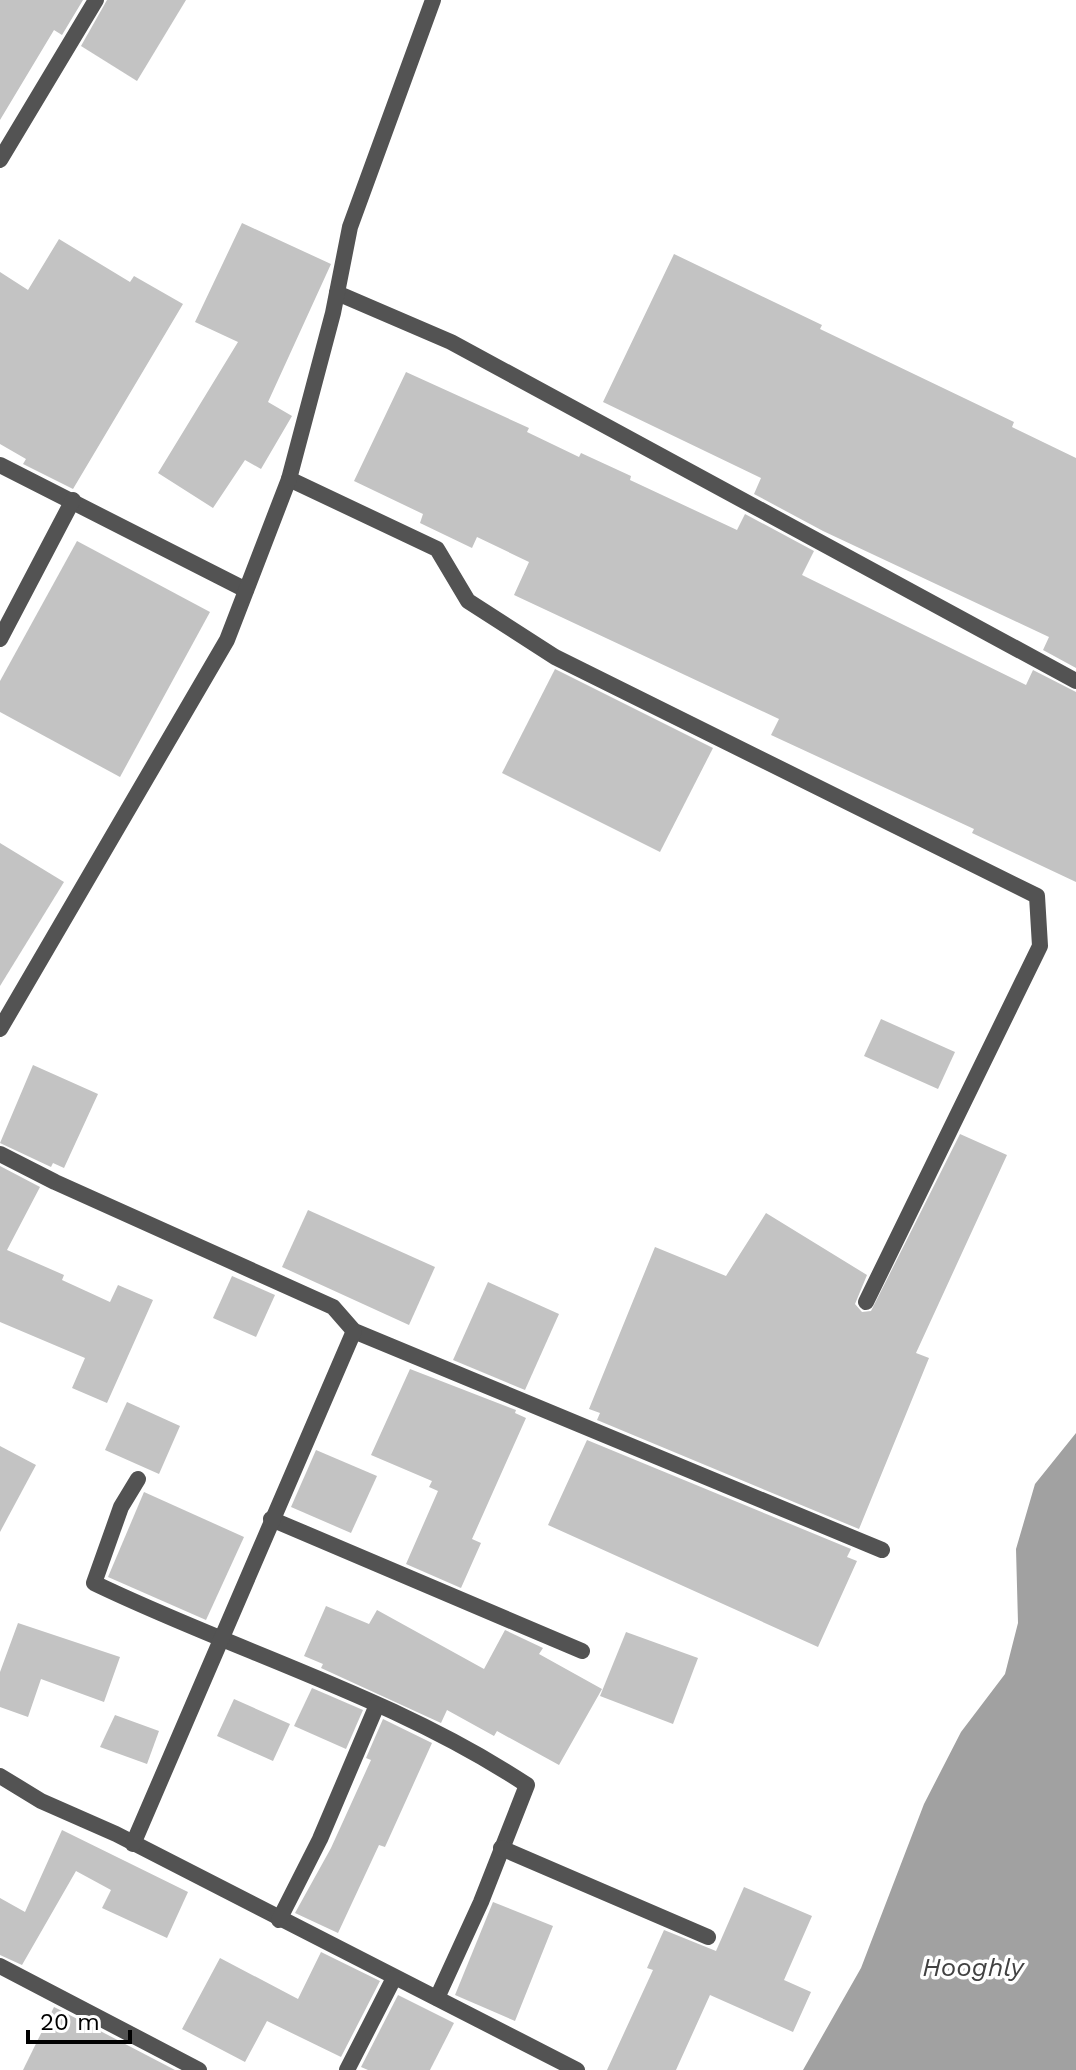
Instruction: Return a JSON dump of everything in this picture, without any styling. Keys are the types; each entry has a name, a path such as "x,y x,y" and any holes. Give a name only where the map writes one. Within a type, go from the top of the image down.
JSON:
{"street":[{"path":"0,160 96,0"},
{"path":"0,1029 227,640 289,479 337,293 350,227 433,0"},
{"path":"337,293 451,342 1076,681"},
{"path":"0,465 246,590"},
{"path":"289,479 437,549 468,601 555,657 1037,896 1040,946 866,1302"},
{"path":"0,639 73,500"},
{"path":"0,1154 55,1182 333,1307 354,1331 882,1550"},
{"path":"133,1844 173,1745 223,1637 354,1331"},
{"path":"138,1479 121,1507 94,1583 377,1705 498,1766 527,1785 481,1902 437,1998"},
{"path":"271,1519 582,1651"},
{"path":"279,1920 320,1839 377,1705"},
{"path":"0,1776 41,1801 133,1844 577,2070"},
{"path":"501,1848 708,1937"},
{"path":"0,1966 199,2070"},
{"path":"347,2070 394,1978"}],"water":[{"name":"Hooghly","path":"1076,1433 1076,2070 803,2070 861,1968 924,1804 961,1732 1005,1674 1018,1623 1016,1549 1035,1484"}],"building":[{"path":"0,0 83,0 62,35 54,30 0,120"},
{"path":"107,0 186,0 137,81 81,46"},
{"path":"242,223 331,264 268,402 292,416 261,469 245,460 213,508 158,473 238,342 195,322"},
{"path":"59,239 130,282 134,276 183,304 73,489 23,464 26,459 0,444 0,272 28,290"},
{"path":"674,254 822,325 820,329 1014,422 1012,427 1076,458 1076,668 1043,650 1049,637 823,531 754,494 761,478 603,402"},
{"path":"406,372 529,428 527,432 579,457 581,453 631,476 630,480 737,530 745,514 814,551 802,575 1026,685 1033,670 1076,692 1076,882 972,833 974,829 771,735 779,719 514,595 529,562 477,537 472,548 420,523 423,514 354,481"},
{"path":"77,541 210,612 120,777 0,712 0,681"},
{"path":"555,669 713,748 660,852 502,773"},
{"path":"0,843 64,882 0,986"},
{"path":"881,1019 955,1052 938,1089 864,1056"},
{"path":"33,1065 98,1094 64,1168 53,1163 51,1167 0,1143"},
{"path":"960,1134 1007,1155 916,1353 929,1358 859,1529 597,1420 600,1413 589,1409 655,1247 726,1276 766,1213 867,1275 855,1304 862,1312 871,1311"},
{"path":"0,1166 40,1187 7,1250 64,1275 62,1280 110,1302 118,1285 153,1300 107,1403 72,1388 85,1358 0,1322"},
{"path":"308,1210 435,1267 409,1325 282,1267"},
{"path":"232,1276 275,1295 256,1337 213,1318"},
{"path":"488,1282 559,1314 525,1390 453,1360"},
{"path":"410,1369 516,1410 515,1413 526,1418 472,1539 481,1543 461,1588 406,1564 438,1491 429,1487 432,1481 371,1455"},
{"path":"127,1402 180,1426 159,1474 105,1450"},
{"path":"587,1440 851,1549 847,1557 857,1561 818,1647 548,1525"},
{"path":"0,1446 36,1465 0,1532"},
{"path":"316,1450 377,1476 351,1533 291,1507"},
{"path":"144,1492 244,1537 206,1620 108,1577"},
{"path":"326,1606 369,1624 377,1610 484,1669 505,1630 543,1648 539,1654 602,1689 559,1765 497,1731 494,1736 447,1710 441,1723 321,1668 323,1664 304,1656"},
{"path":"18,1623 120,1657 104,1702 41,1679 28,1717 0,1707 0,1672"},
{"path":"626,1632 698,1658 673,1724 600,1696"},
{"path":"312,1688 363,1710 346,1749 294,1726"},
{"path":"234,1699 290,1724 273,1761 217,1736"},
{"path":"115,1715 159,1731 147,1764 100,1747"},
{"path":"383,1719 432,1743 385,1847 379,1845 338,1933 295,1913 331,1848 371,1760 366,1758"},
{"path":"62,1830 188,1892 167,1938 102,1908 111,1890 76,1871 22,1965 0,1955 0,1898 25,1912"},
{"path":"744,1887 812,1916 784,1980 811,1992 793,2032 710,1995 676,2070 607,2070 653,1970 647,1968 664,1930 716,1951"},
{"path":"493,1902 553,1926 515,2021 455,1995"},
{"path":"321,1952 380,1981 341,2057 267,2021 245,2062 182,2029 220,1958 298,1999"},
{"path":"398,1995 454,2023 430,2070 368,2070 361,2067"},
{"path":"54,2007 60,2010 175,2070 23,2070"}]}
